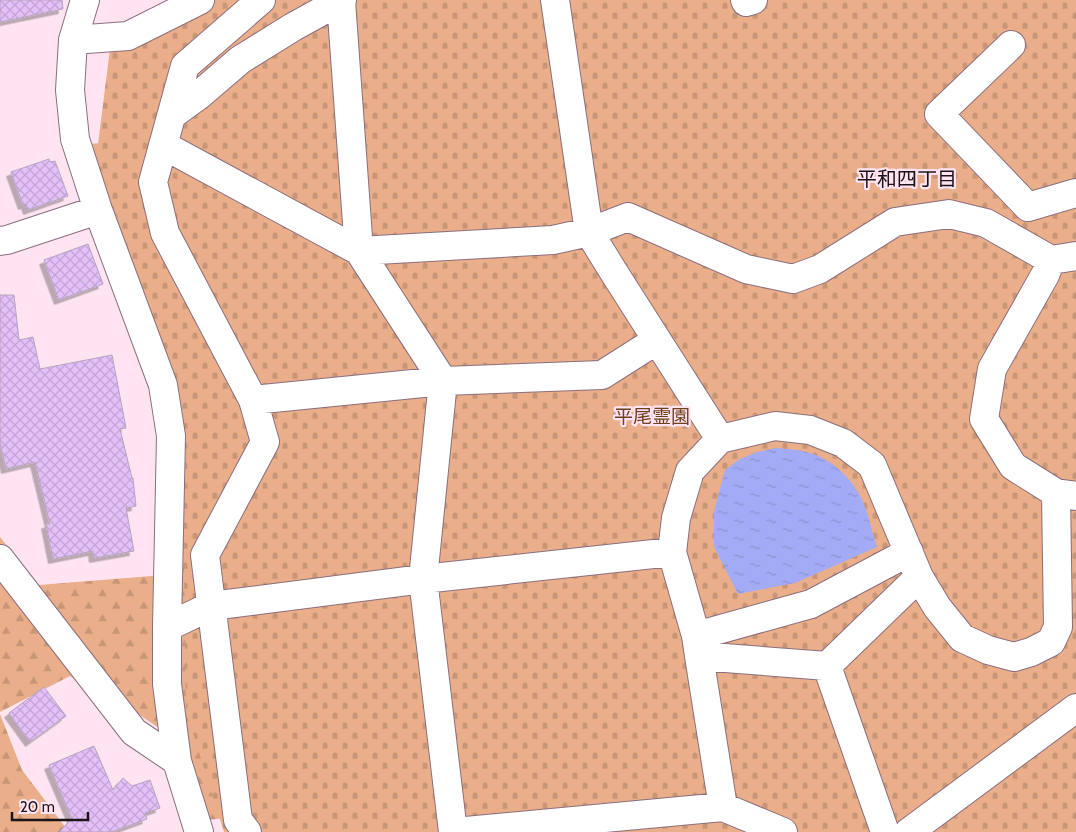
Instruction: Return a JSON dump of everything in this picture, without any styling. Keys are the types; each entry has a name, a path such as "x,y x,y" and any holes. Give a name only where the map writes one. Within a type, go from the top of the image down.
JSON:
{"street":[{"path":"85,0 73,40 70,90 75,139 98,210 163,385 171,446 167,684 177,761 199,832"},
{"path":"73,40 128,36 200,0"},
{"path":"247,832 238,820 205,555 265,442 253,400 165,233 153,182 186,66 261,0"},
{"path":"172,115 198,96 240,60 293,27 342,0 359,251"},
{"path":"556,0 589,232 720,439"},
{"path":"745,0 746,2 753,0"},
{"path":"1011,45 939,114 1028,207 1076,193"},
{"path":"163,145 359,251 443,381 423,579 454,832 723,807 784,832"},
{"path":"986,223 1012,190"},
{"path":"0,241 98,210"},
{"path":"359,251 553,240 589,232 628,217 746,269 794,278 820,269 895,222 949,214 986,223 1064,258 1045,275 992,368 984,419 1013,466 1066,495 1058,627 1051,642 1031,652 1014,657 988,650 962,638 937,607 914,564 872,464 843,443 810,430 775,426 720,439 690,471 676,518 672,552 697,646 723,807"},
{"path":"253,400 443,381 602,375 657,340"},
{"path":"167,627 211,606 423,579 672,552"},
{"path":"0,559 134,732 177,761"},
{"path":"697,646 914,564"},
{"path":"826,666 914,564"},
{"path":"697,646 826,666"},
{"path":"826,666 885,832"},
{"path":"909,832 1072,718"}],"green space":[{"name":"平尾霊園","path":"206,0 1076,0 1076,832 224,832 186,711 182,427 97,152 111,41"},
{"path":"137,140 160,214 219,295 270,357 288,397 221,557 211,719 228,818 206,820 174,738 126,706 70,676 0,712 0,537 39,585 177,574 182,427 89,144"},
{"path":"0,714 22,770 69,832 0,832"}],"water":[{"path":"775,448 797,450 819,456 842,472 854,486 863,502 877,547 795,583 738,594 714,547 714,511 725,470 740,459 757,452"}],"building":[{"path":"0,0 62,0 63,9 0,22"},
{"path":"49,159 50,162 55,161 68,196 28,210 26,204 23,205 11,172"},
{"path":"88,244 103,284 59,300 44,260"},
{"path":"0,295 14,295 19,340 33,337 40,369 112,355 126,428 120,429 133,478 136,506 126,508 134,551 94,558 93,551 53,559 46,524 50,524 35,462 6,469 0,443"},
{"path":"44,687 66,716 30,742 9,713"},
{"path":"94,746 113,790 123,778 132,786 150,780 160,808 145,813 147,819 111,832 59,832 72,819 49,765"}],"district":[{"name":"平和四丁目","path":"907,179"}]}
